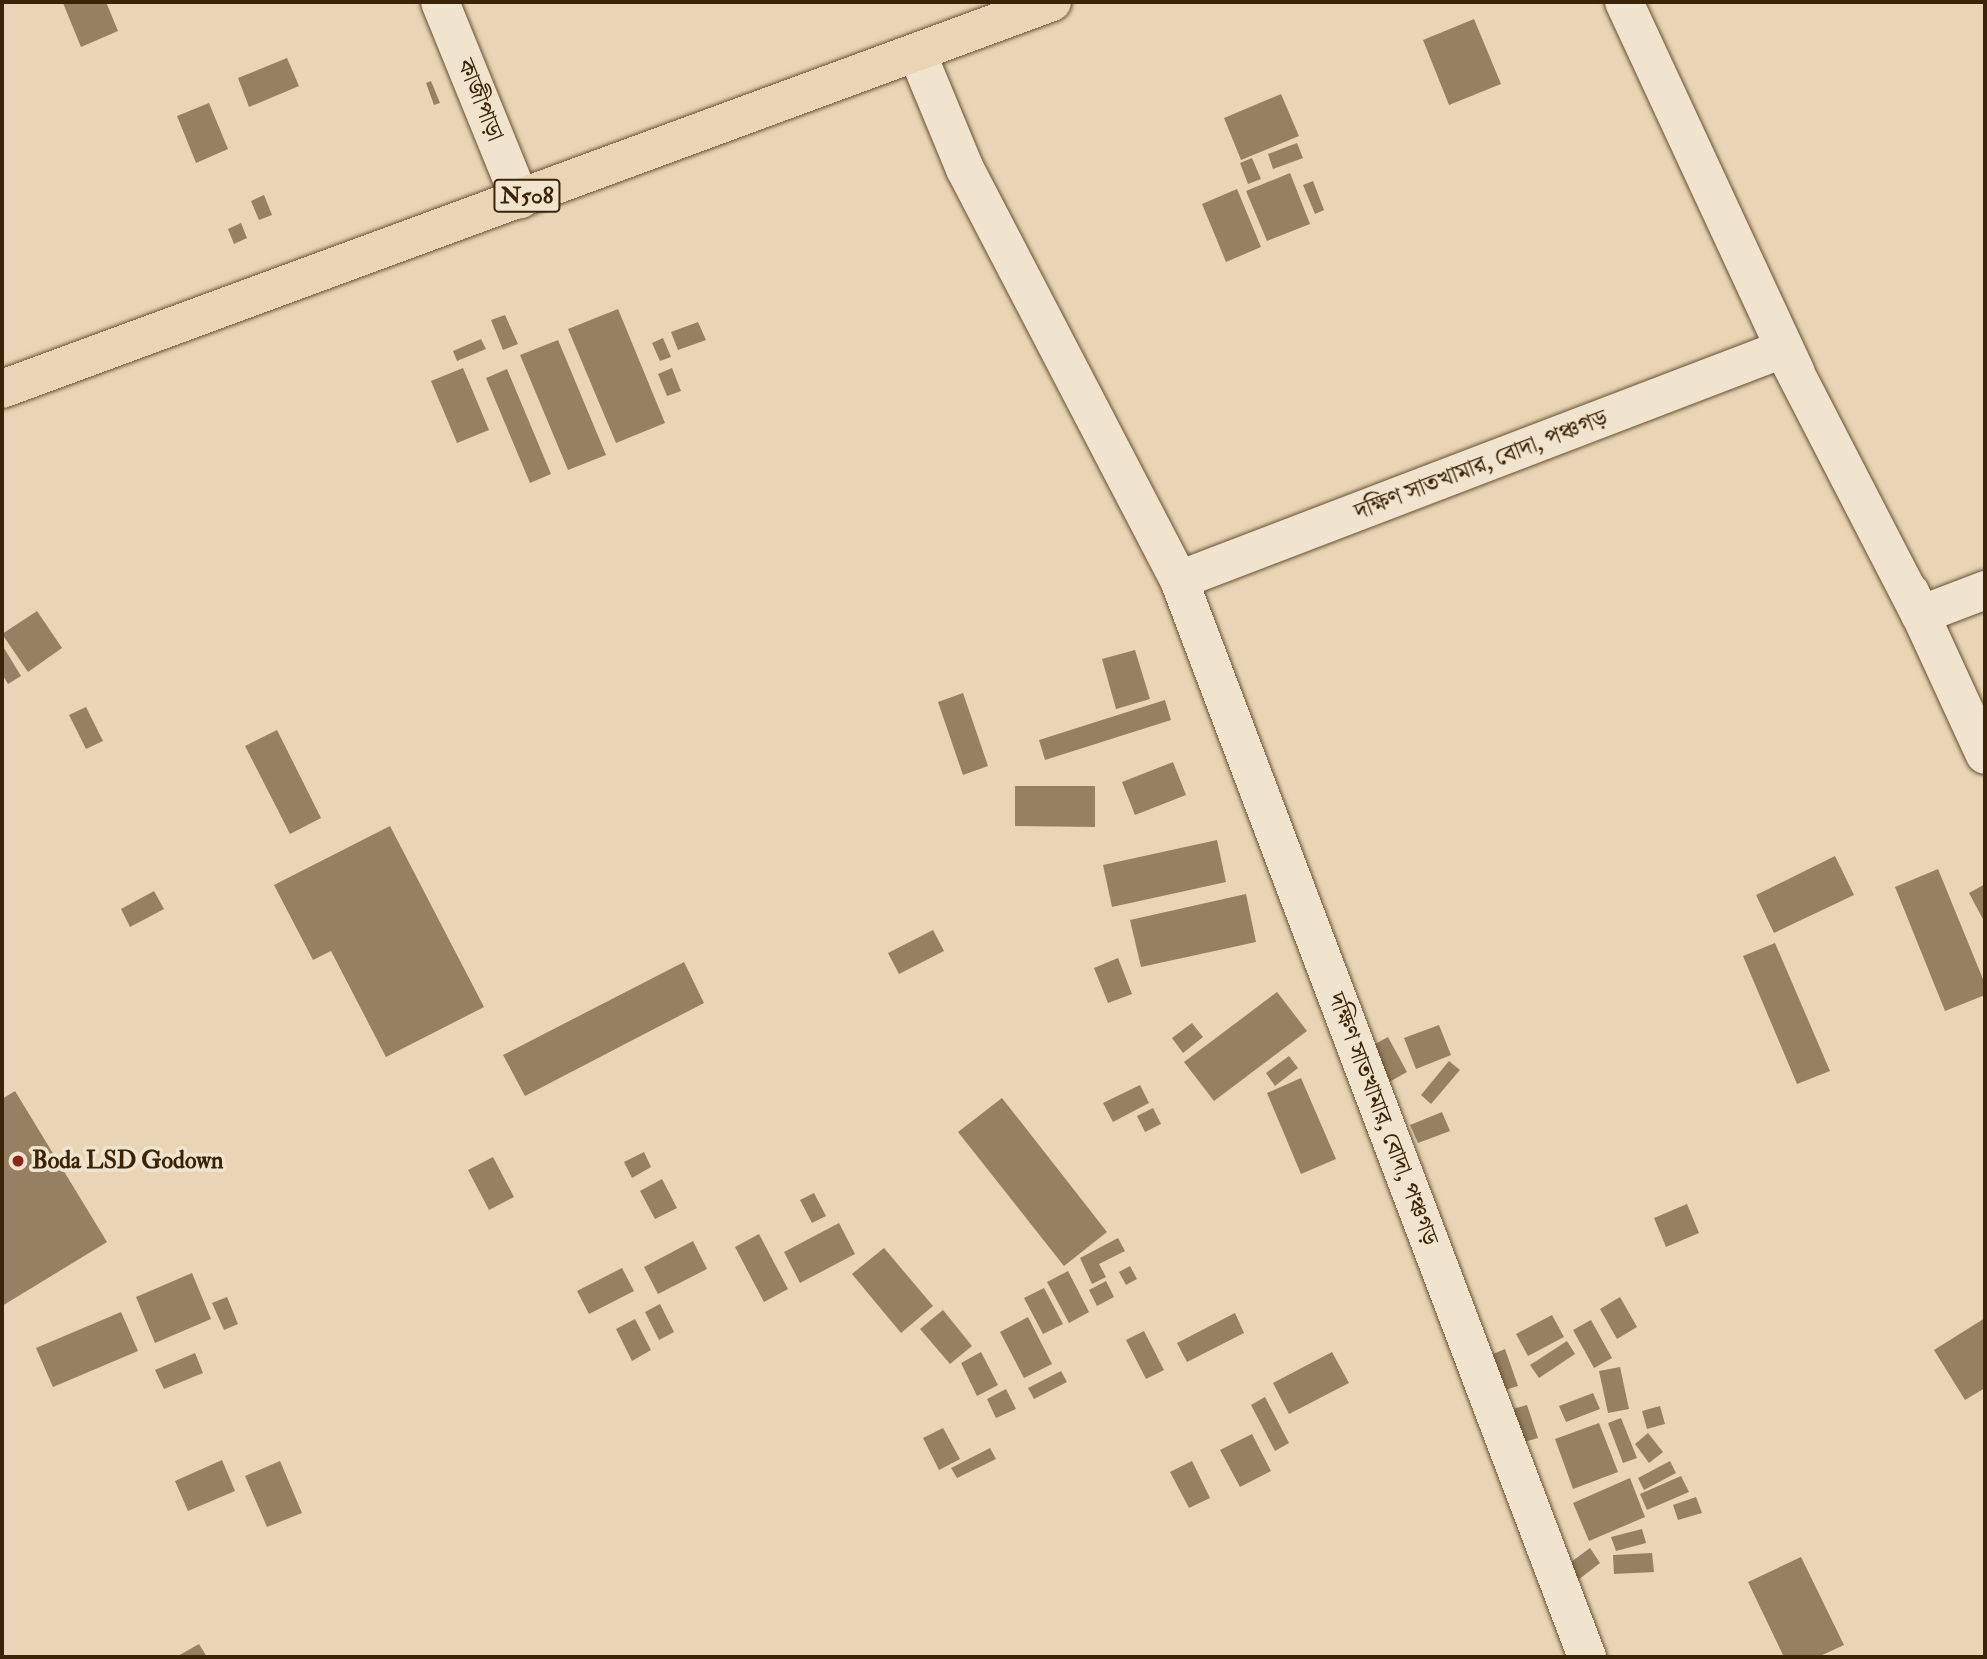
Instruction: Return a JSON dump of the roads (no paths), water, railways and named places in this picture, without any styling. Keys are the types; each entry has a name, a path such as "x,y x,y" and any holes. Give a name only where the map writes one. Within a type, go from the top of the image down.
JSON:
{"highway":[{"name":"N508","path":"2,389 1052,2"}],"street":[{"name":"কাজীপাড়া","path":"440,2 520,199"},
{"path":"1624,2 1783,349 1920,615 1985,755"},
{"name":"দক্ষিণ সাতখামার, বোদা, পঞ্চগড়","path":"917,52 965,169 1179,580 1587,1657"},
{"name":"দক্ষিণ সাতখামার, বোদা, পঞ্চগড়","path":"1179,580 1783,349"},
{"path":"1920,615 1985,590"}],"place":[{"name":"Boda LSD Godown","path":"18,1161"}]}
